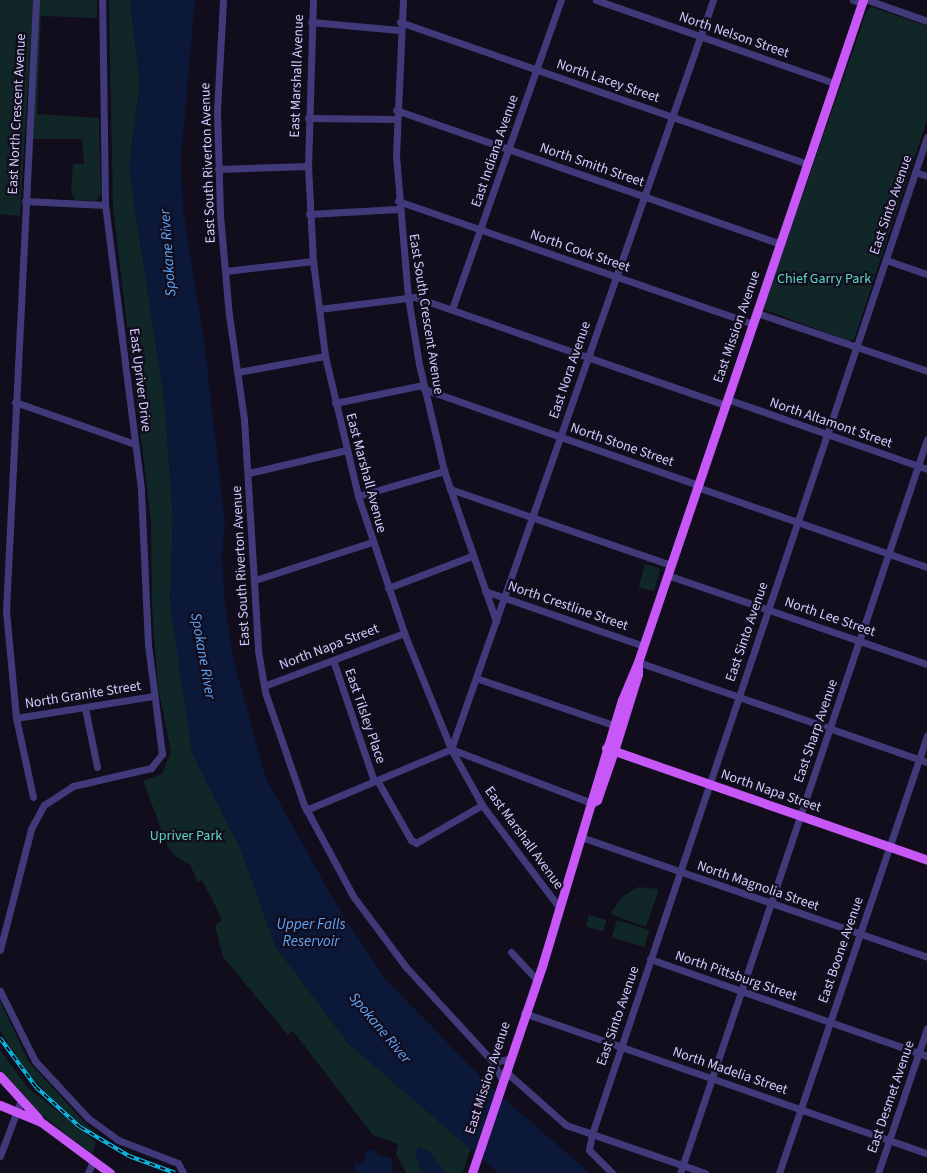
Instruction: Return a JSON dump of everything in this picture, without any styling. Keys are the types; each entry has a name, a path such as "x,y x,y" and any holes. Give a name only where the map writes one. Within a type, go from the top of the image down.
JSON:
{"main road":[{"name":"East Mission Avenue","path":"610,749 613,725 632,672 644,646 862,1"},
{"name":"East Mission Avenue","path":"472,1172 592,803 597,800 610,749 638,674 638,662"},
{"name":"North Napa Street","path":"610,749 927,860"},
{"name":"East Mission Avenue","path":"531,992 534,976 542,957"},
{"path":"0,1076 41,1122 110,1173"},
{"path":"0,1105 41,1122"}],"street":[{"name":"East North Crescent Avenue","path":"33,797 16,718 6,611 36,0"},
{"name":"East Upriver Drive","path":"0,950 31,830 44,805 72,786 151,768 158,762 163,746 154,696 147,635 146,540 105,205 102,0"},
{"name":"East South Riverton Avenue","path":"223,0 218,81 218,169 225,271 249,473 258,651 264,686 306,810 353,896 400,959 494,1062 503,1077"},
{"name":"East Marshall Avenue","path":"313,0 308,118 309,214 325,356 358,496 404,633 451,749 482,805 559,907"},
{"name":"East South Crescent Avenue","path":"402,0 396,119 398,205 408,297 424,387 444,472 496,622"},
{"name":"East Indiana Avenue","path":"452,309 561,0"},
{"name":"North Nelson Street","path":"596,0 835,84"},
{"name":"East Nora Avenue","path":"451,749 713,0"},
{"path":"862,1 927,21"},
{"name":"North Lacey Street","path":"311,22 400,26 537,69 807,164"},
{"name":"North Smith Street","path":"396,110 780,244"},
{"path":"308,118 396,119"},
{"name":"East Sinto Avenue","path":"592,1134 927,137"},
{"path":"218,169 308,166"},
{"path":"915,172 927,176"},
{"path":"25,201 105,205"},
{"name":"North Cook Street","path":"309,214 398,205 481,229 753,324"},
{"path":"886,260 927,274"},
{"path":"225,271 314,261"},
{"name":"North Altamont Street","path":"319,309 408,297 452,309 589,357 827,434 927,469"},
{"path":"757,313 927,371"},
{"path":"238,372 325,356"},
{"path":"335,403 424,387"},
{"name":"North Stone Street","path":"424,387 927,567"},
{"path":"15,402 135,444"},
{"name":"East Sharp Avenue","path":"680,1173 927,439"},
{"path":"249,473 346,450"},
{"path":"358,496 444,472"},
{"path":"450,489 670,565"},
{"path":"255,580 372,542"},
{"path":"388,588 472,556"},
{"name":"North Lee Street","path":"667,575 927,664"},
{"name":"North Crestline Street","path":"485,591 644,646"},
{"name":"North Napa Street","path":"264,686 404,633"},
{"name":"East Tilsley Place","path":"333,660 376,780 411,840 422,843 482,805"},
{"path":"638,662 927,762"},
{"path":"476,678 613,725"},
{"name":"North Granite Street","path":"16,718 154,696"},
{"path":"85,708 97,767"},
{"name":"East Boone Avenue","path":"779,1173 927,735"},
{"path":"306,810 451,749 592,803"},
{"name":"North Magnolia Street","path":"581,837 927,957"},
{"path":"512,952 534,976"},
{"name":"North Pittsburg Street","path":"650,959 927,1056"},
{"path":"0,991 35,1061 95,1125 118,1140 178,1164 183,1173"},
{"name":"North Madelia Street","path":"524,1013 927,1153"},
{"name":"East Desmet Avenue","path":"878,1173 927,1028"},
{"path":"494,1062 509,1059"},
{"path":"503,1077 566,1125 705,1173"},
{"path":"0,1156 21,1100"},
{"path":"592,1134 589,1150 612,1173"},
{"path":"88,1173 92,1161"}],"green space":[{"path":"0,0 33,0 20,216 0,214"},
{"path":"38,0 97,0 97,18 41,16 37,114 99,118 101,195 96,201 75,200 71,191 73,164 84,164 82,139 31,139"},
{"name":"Upriver Park","path":"109,0 130,0 140,84 129,168 165,405 173,517 170,604 241,850 276,947 348,1043 471,1149 462,1173 406,1173 396,1154 398,1144 373,1135 293,1031 288,1035 223,957 215,925 222,921 215,905 202,880 198,882 190,865 175,856 168,847 143,781 162,774 171,752 158,687 152,609 151,521 113,209"},
{"name":"Chief Garry Park","path":"872,7 927,26 927,120 854,339 849,341 763,309 867,10"},
{"path":"645,564 660,568 654,591 639,587"},
{"path":"638,887 659,889 646,927 610,914 622,897"},
{"path":"589,915 606,920 603,931 586,927"},
{"path":"617,920 650,930 644,947 612,937"},
{"path":"0,1001 29,1062 98,1137 58,1106 20,1064 0,1030"},
{"path":"0,1050 28,1088 96,1142 92,1154 25,1102 0,1072"}],"water":[{"name":"Upper Falls Reservoir","path":"130,0 195,0 181,158 183,209 205,348 225,522 222,556 225,605 235,666 266,778 335,902 385,979 492,1088 590,1173 498,1173 348,1043 276,947 241,850 192,754 170,604 173,517 165,405 129,168 140,84"},
{"path":"419,1147 429,1151 446,1173 422,1173 415,1153"},
{"path":"372,1149 379,1155 391,1158 393,1173 361,1173 354,1170 354,1164 364,1161 366,1151"}],"railway":[{"path":"0,1038 36,1087 80,1127 129,1156 175,1173"}],"water label":[{"name":"Spokane River","path":"168,253"},
{"name":"Spokane River","path":"203,656"},
{"name":"Spokane River","path":"380,1028"}]}
